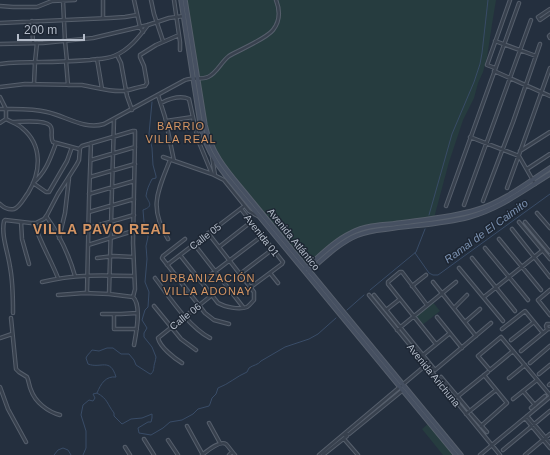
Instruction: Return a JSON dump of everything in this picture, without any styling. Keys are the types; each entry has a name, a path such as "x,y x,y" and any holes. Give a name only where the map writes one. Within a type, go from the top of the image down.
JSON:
{"main road":[{"name":"Avenida Atlántico","path":"181,0 207,134 216,156 302,263 306,271 313,275 456,455"},
{"name":"Avenida Atlántico","path":"186,0 201,129 211,155 218,167 461,455"},
{"path":"534,182 550,168"},
{"path":"306,271 340,239 356,230 457,215 478,210 550,174"},
{"path":"302,263 313,265"},
{"path":"313,265 313,275"}],"street":[{"path":"0,6 36,7 50,1 75,0"},
{"path":"102,0 103,18"},
{"path":"134,0 140,27 143,32"},
{"path":"151,0 163,41"},
{"path":"174,0 180,50"},
{"path":"0,109 47,112 90,126 104,124 114,120 185,80 210,76 229,56 266,36 272,31 277,22 279,12 276,0"},
{"path":"510,0 487,65 510,78 550,96"},
{"path":"63,1 68,85"},
{"path":"446,206 519,3"},
{"path":"550,9 538,17 540,20 550,13"},
{"path":"0,23 137,15"},
{"path":"0,44 37,43 100,37 184,16"},
{"path":"464,205 531,20"},
{"path":"32,21 33,43"},
{"path":"0,64 67,61 111,57 133,43 148,25"},
{"path":"0,87 34,84 68,85 90,86 114,91 126,90 146,85 145,70 140,56 156,44 179,35"},
{"path":"495,41 536,56"},
{"path":"34,84 34,62 37,43"},
{"path":"483,201 540,44"},
{"path":"117,54 121,63 126,90 132,110"},
{"path":"97,59 102,89"},
{"path":"507,188 550,68"},
{"path":"158,95 166,121 174,161"},
{"path":"0,97 6,109 6,119"},
{"path":"161,103 174,98 188,98 190,100 198,140 212,174"},
{"path":"166,121 193,117"},
{"path":"0,204 5,208 16,208 23,200 33,183 37,172 38,161 34,142 24,129 6,119"},
{"path":"0,123 6,119"},
{"path":"110,294 114,120"},
{"path":"11,122 45,122 51,127 52,142 79,149"},
{"path":"13,313 11,275 4,238 4,221 34,223 42,220 46,216 78,162 79,149 82,146 134,131 135,164 133,257 135,291 133,297"},
{"path":"520,151 550,132"},
{"path":"470,137 519,156 534,182"},
{"path":"33,183 46,169 56,143"},
{"path":"88,293 91,144"},
{"path":"33,183 46,192 49,192 67,161 72,147"},
{"path":"91,160 135,147"},
{"path":"527,169 550,154"},
{"path":"211,155 216,176"},
{"path":"163,157 212,174 224,180 249,211 259,216"},
{"path":"168,239 160,224 156,204 158,192 170,160"},
{"path":"90,177 135,164"},
{"path":"59,238 65,213 69,177"},
{"path":"89,194 134,181"},
{"path":"89,212 134,199"},
{"name":"Avenida 01","path":"242,208 282,262 282,264 270,273"},
{"name":"Calle 05","path":"167,265 242,208"},
{"path":"245,214 249,211"},
{"path":"537,213 550,228"},
{"path":"89,228 134,215"},
{"path":"46,216 70,260 75,276"},
{"path":"21,222 22,239 29,264"},
{"path":"219,247 251,222"},
{"path":"519,222 549,257"},
{"path":"525,222 550,252"},
{"path":"34,223 37,233 58,278"},
{"path":"512,229 550,277"},
{"path":"88,245 133,231"},
{"path":"180,255 218,303 232,308 243,308 248,306 254,300 254,292 208,233"},
{"path":"201,282 262,236"},
{"path":"185,239 163,256 162,259 198,306 207,315 214,320 228,324"},
{"path":"499,239 541,290"},
{"path":"194,244 243,308"},
{"path":"485,248 528,300"},
{"path":"240,274 273,249"},
{"path":"484,297 543,250"},
{"path":"97,258 110,256 133,257"},
{"path":"472,258 515,311"},
{"path":"459,268 503,321"},
{"path":"427,305 402,272 388,282 388,284 436,344"},
{"path":"250,288 270,273 278,283"},
{"path":"42,282 58,278 88,275 134,276"},
{"path":"412,286 426,275"},
{"path":"155,278 198,331 210,338"},
{"path":"433,282 476,336"},
{"path":"397,330 456,282"},
{"path":"550,290 538,300 550,315"},
{"path":"58,295 88,293 110,294 135,298 137,302 137,329 134,345"},
{"name":"Calle 06","path":"182,363 168,352 158,341 158,338 212,295"},
{"name":"Avenida Arichuna","path":"369,295 500,455"},
{"path":"374,295 435,370 491,323"},
{"path":"454,308 467,295"},
{"path":"386,310 400,299"},
{"path":"154,306 184,341 196,350"},
{"path":"465,322 480,309"},
{"path":"502,329 525,311 543,333"},
{"path":"102,314 137,313"},
{"path":"114,314 114,329 137,329"},
{"path":"437,317 462,348"},
{"path":"11,318 16,369 28,378 31,390 37,400 49,411 60,415"},
{"path":"512,340 534,322"},
{"path":"521,351 549,330 546,325 550,324"},
{"path":"423,356 450,333"},
{"path":"0,338 12,334"},
{"path":"480,455 550,396 525,365 513,351 501,337 478,356 490,370 513,351"},
{"path":"530,363 550,346"},
{"path":"319,455 345,435 349,434 361,422 403,388 426,365"},
{"path":"509,378 525,365"},
{"path":"539,374 550,365"},
{"path":"458,397 488,372"},
{"path":"481,426 507,403 484,375"},
{"path":"441,377 468,409"},
{"path":"513,399 537,380"},
{"path":"0,387 8,409 26,442"},
{"path":"466,414 496,390"},
{"path":"523,391 535,405"},
{"path":"531,408 545,396"},
{"path":"503,450 550,411"},
{"path":"471,414 487,432"},
{"path":"526,417 550,448"},
{"path":"209,423 221,443 226,444 235,455"},
{"path":"187,426 202,455 221,443"},
{"path":"525,455 550,434"},
{"path":"324,455 344,439 345,435"},
{"path":"144,439 154,455"},
{"path":"344,439 356,455"},
{"path":"544,439 550,443"},
{"path":"168,440 178,455"},
{"path":"125,447 130,455"},
{"path":"229,455 232,452"}],"green space":[{"path":"185,0 496,0 487,57 483,72 474,98 463,120 449,162 434,218 371,227 349,234 308,264 305,264 225,169 208,137"},
{"path":"432,301 440,311 421,326 414,316"},
{"path":"429,423 456,455 443,455 422,429"}],"waterway":[{"path":"429,215 452,134 480,64 488,0"},
{"path":"97,393 104,381 109,378 116,377 114,371 108,365 88,364 86,358 92,350 99,351 107,348 113,348 121,354 129,354 136,365 150,374 153,371 156,358 152,347 144,337 144,333 147,328 142,320 145,310 148,307 149,292 145,282 147,259 146,246 148,237 144,222 143,210 150,206 146,196 147,191 152,179 156,178 149,134 152,102"},
{"name":"Ramal de El Caimito","path":"415,253 429,273 438,275 550,194"},
{"path":"370,290 416,252 425,229"},
{"path":"347,310 364,295"},
{"path":"83,455 86,448 86,431 81,415 83,405 89,400 93,401 95,398 93,394 97,393 103,397 114,413 114,416 122,424 131,419 142,418 152,414 151,422 148,422 138,428 139,433 151,435 170,422 182,420 193,414 198,409 209,406 218,388 247,372 249,368 285,347 309,339 318,334 336,318"},
{"path":"54,455 58,450 63,448 68,450 71,455"}],"district":[{"name":"BARRIO VILLA REAL","path":"181,132"},
{"name":"VILLA PAVO REAL","path":"102,229"},
{"name":"URBANIZACIÓN VILLA ADONAY","path":"208,284"}]}
